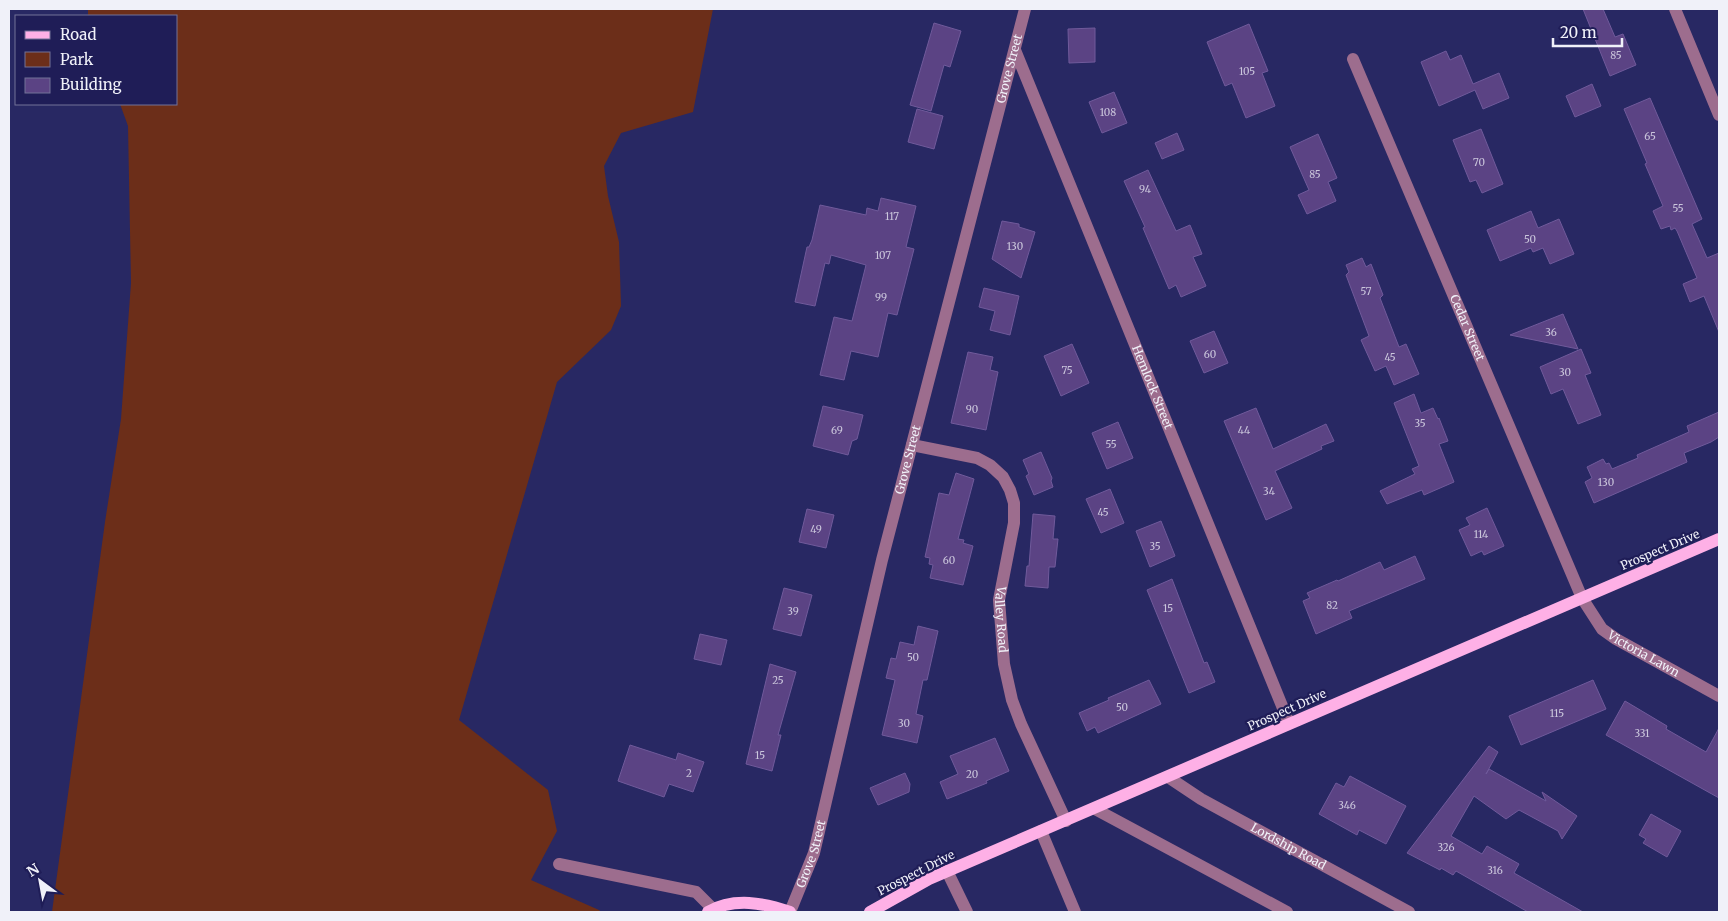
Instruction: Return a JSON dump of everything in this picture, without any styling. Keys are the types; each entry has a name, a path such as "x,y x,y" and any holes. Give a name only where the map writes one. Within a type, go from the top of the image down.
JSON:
{"main road":[{"name":"Prospect Drive","path":"870,912 929,879 1168,778 1289,723 1719,539"},
{"path":"711,911 739,902 765,904 790,912"}],"street":[{"name":"Grove Street","path":"790,912 814,854 882,560 1026,9"},
{"path":"1675,9 1719,115"},
{"name":"Hemlock Street","path":"1015,50 1289,723"},
{"name":"Cedar Street","path":"1353,59 1582,598"},
{"name":"Valley Road","path":"912,444 977,458 997,471 1003,477 1010,490 1014,503 1014,523 999,600 1004,664 1012,700 1018,716 1066,821"},
{"name":"Victoria Lawn","path":"1582,598 1602,629 1616,639 1719,696"},
{"name":"Lordship Road","path":"1168,778 1201,799 1409,912"},
{"path":"1096,808 1287,912"},
{"path":"1042,831 1075,912"},
{"path":"558,864 696,892 711,911"},
{"path":"948,871 968,912"}],"green space":[{"path":"88,9 713,9 693,112 621,133 604,166 608,196 619,242 621,306 611,330 557,382 459,720 548,790 557,831 531,880 601,912 52,912 105,522 121,419 131,283 128,126 120,105 178,105 178,15 88,15"}],"building":[{"path":"1583,9 1603,9 1615,37 1623,34 1636,65 1610,76"},
{"path":"934,23 961,31 950,67 944,65 931,111 910,105"},
{"path":"1249,24 1268,71 1262,73 1275,106 1246,118 1232,83 1225,86 1207,42"},
{"path":"1095,28 1095,62 1069,63 1068,29"},
{"path":"1446,51 1450,60 1461,55 1473,84 1499,73 1509,98 1483,109 1475,90 1439,106 1421,62"},
{"path":"1592,84 1601,106 1575,117 1566,96"},
{"path":"1114,92 1127,123 1102,133 1089,102"},
{"path":"1650,98 1702,219 1692,224 1707,258 1719,253 1719,332 1704,296 1690,302 1683,284 1697,278 1677,231 1675,228 1671,230 1670,226 1661,229 1653,211 1663,206 1624,109"},
{"path":"917,109 943,116 934,149 908,142"},
{"path":"1481,129 1503,184 1482,193 1476,180 1470,182 1453,140"},
{"path":"1177,133 1184,150 1162,159 1155,143"},
{"path":"1318,134 1337,178 1328,182 1336,201 1307,214 1298,195 1309,190 1290,147"},
{"path":"1148,170 1176,231 1190,225 1202,254 1193,257 1206,286 1181,297 1176,285 1169,289 1143,228 1145,227 1124,181"},
{"path":"881,198 916,206 906,247 914,249 897,315 888,313 878,357 851,351 844,380 820,375 834,317 852,321 866,265 831,255 829,264 825,263 815,306 795,302 807,247 809,247 812,240 820,205 866,215 867,208 878,211"},
{"path":"1531,211 1538,228 1559,219 1574,254 1550,264 1543,248 1533,252 1531,248 1500,261 1487,230"},
{"path":"1002,221 1019,224 1019,227 1035,232 1021,278 992,259"},
{"path":"1362,258 1366,267 1371,264 1383,295 1380,298 1399,347 1406,344 1419,374 1394,385 1386,366 1375,371 1361,340 1369,336 1346,275 1349,272 1346,265"},
{"path":"984,288 1019,296 1010,335 990,330 995,311 979,307"},
{"path":"1563,314 1578,349 1510,335"},
{"path":"1214,331 1228,363 1204,373 1190,341"},
{"path":"1072,344 1089,383 1061,396 1044,356"},
{"path":"1581,349 1591,373 1585,375 1601,415 1578,424 1563,389 1551,394 1540,367"},
{"path":"968,352 993,357 990,370 998,372 986,430 951,423"},
{"path":"1414,394 1421,413 1433,408 1439,418 1448,441 1439,444 1454,482 1424,495 1422,490 1387,504 1380,491 1415,474 1412,469 1419,466 1394,403"},
{"path":"823,406 863,415 857,439 852,441 848,455 813,446"},
{"path":"1256,408 1273,449 1326,424 1334,441 1321,446 1322,449 1275,471 1292,508 1266,520 1224,421"},
{"path":"1719,412 1719,437 1684,453 1687,462 1594,503 1585,482 1592,478 1587,467 1603,459 1606,464 1609,463 1612,469 1638,458 1637,455 1689,432 1687,426"},
{"path":"1118,422 1133,458 1107,469 1092,433"},
{"path":"1041,452 1052,478 1053,487 1034,495 1026,476 1029,474 1023,460"},
{"path":"956,473 974,479 958,539 964,540 963,543 973,546 963,585 930,578 933,565 929,564 930,558 925,557 939,493 949,495"},
{"path":"1110,489 1124,523 1101,533 1086,499"},
{"path":"1487,508 1504,546 1484,555 1482,551 1471,556 1459,530 1470,525 1466,518"},
{"path":"807,509 834,515 826,548 799,542"},
{"path":"1033,514 1055,516 1053,539 1058,539 1055,567 1049,567 1048,588 1025,586 1027,566 1029,566"},
{"path":"1161,521 1175,556 1150,567 1136,531"},
{"path":"1415,556 1425,579 1349,611 1352,618 1316,634 1303,601 1310,598 1307,593 1380,562 1384,570"},
{"path":"1172,579 1204,663 1207,662 1215,682 1189,693 1147,590"},
{"path":"784,588 812,595 801,636 773,629"},
{"path":"918,626 938,631 927,680 923,680 916,714 923,716 917,743 882,735 895,680 886,678 891,658 896,659 900,642 914,645"},
{"path":"700,634 727,640 721,665 694,659"},
{"path":"770,664 796,672 778,735 781,735 772,771 746,764"},
{"path":"1149,680 1161,704 1098,733 1095,727 1087,731 1079,713"},
{"path":"1593,680 1606,709 1521,745 1509,716"},
{"path":"1625,701 1667,726 1666,729 1706,752 1719,728 1719,798 1606,735"},
{"path":"995,738 1009,771 986,781 987,783 947,799 940,782 958,774 950,756"},
{"path":"630,745 676,760 678,753 704,762 693,792 669,784 664,797 618,781"},
{"path":"1489,746 1498,752 1486,774 1489,769 1546,801 1542,792 1577,816 1562,839 1558,831 1519,810 1506,819 1474,796 1451,836 1482,854 1487,846 1519,864 1514,873 1583,912 1528,912 1456,871 1453,875 1407,853"},
{"path":"905,773 910,784 909,792 878,805 870,788"},
{"path":"1350,776 1406,806 1386,844 1359,830 1357,835 1319,814 1336,783 1344,787"},
{"path":"1651,814 1681,831 1667,857 1643,843 1646,839 1639,835"}]}
